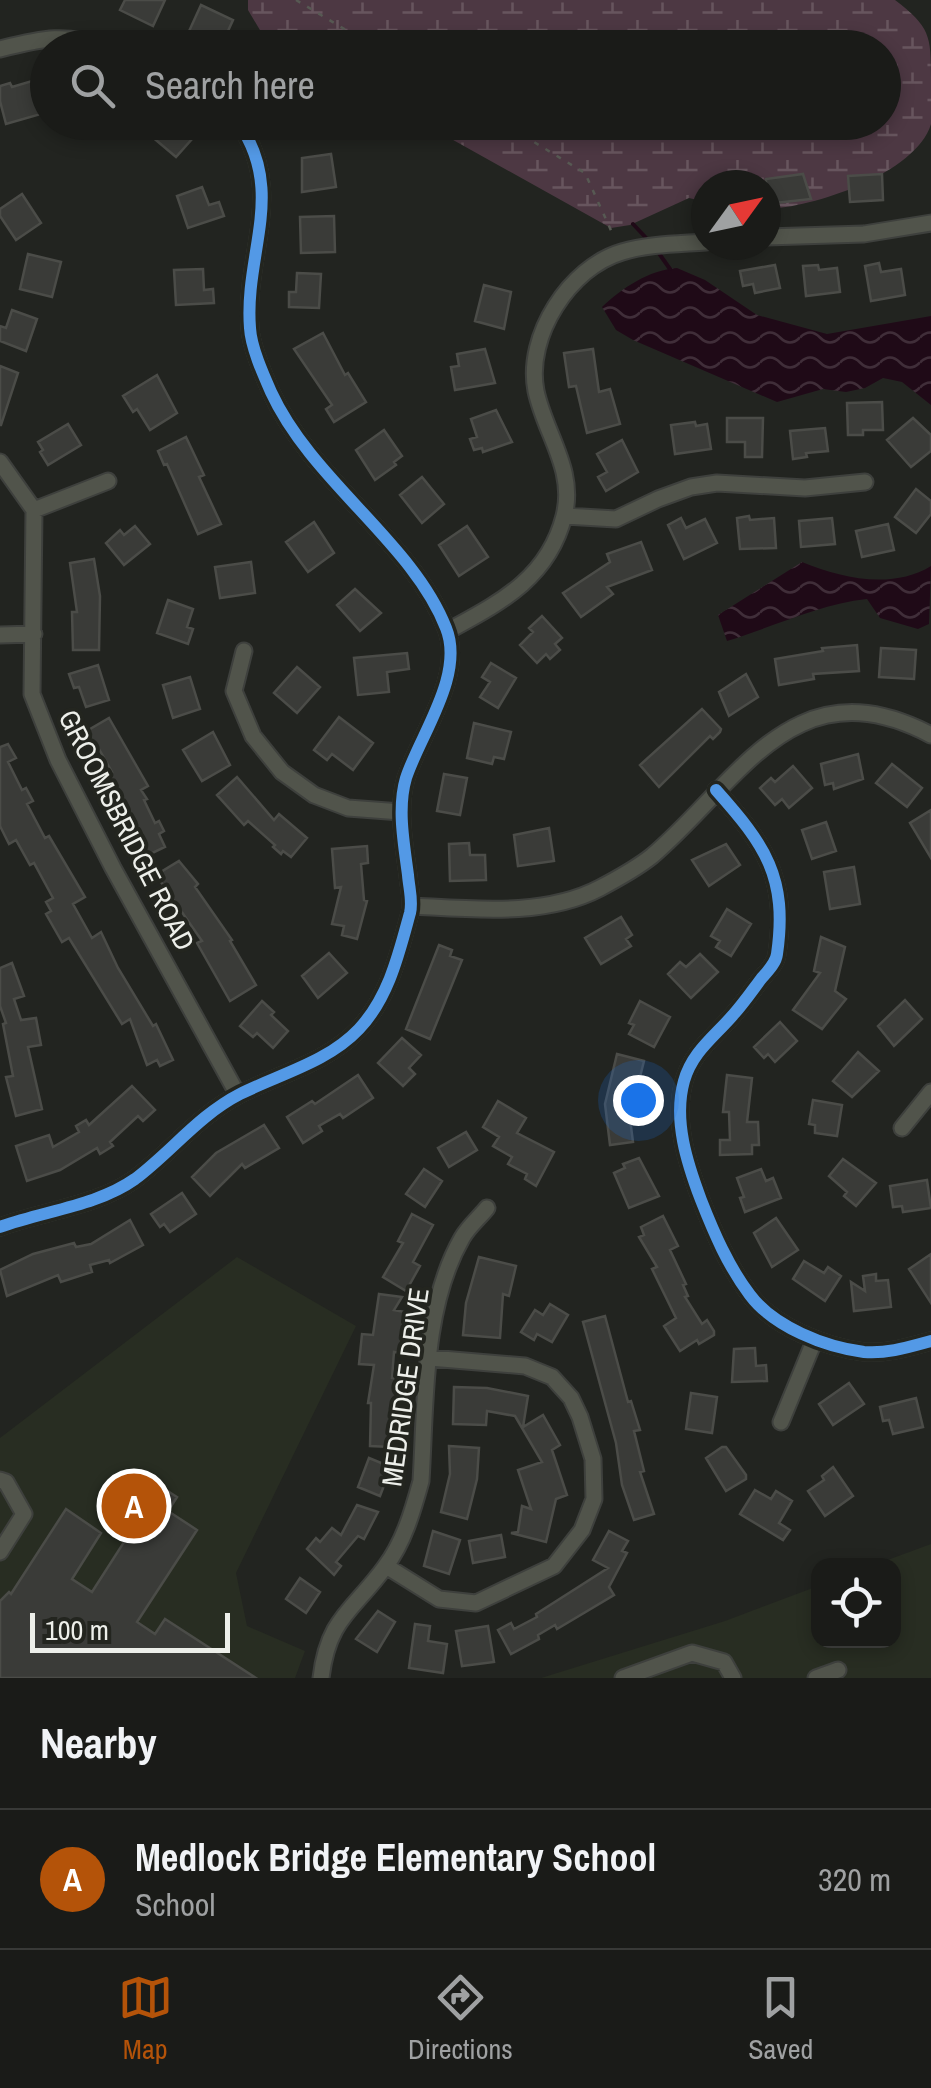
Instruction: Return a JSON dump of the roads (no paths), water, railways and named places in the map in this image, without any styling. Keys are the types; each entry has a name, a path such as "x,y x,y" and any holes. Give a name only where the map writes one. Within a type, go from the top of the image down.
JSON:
{"street":[{"path":"0,48 30,42"},
{"path":"1,1225 86,1202 132,1181 202,1118 238,1095 325,1055 357,1032 388,986 412,906 402,812 406,778 446,683 448,632 433,602 400,557 322,472 272,394 250,330 262,174 246,140"},
{"path":"781,237 864,234 931,223"},
{"path":"448,632 521,588 542,561 564,516 566,476 535,389 542,330 560,297 588,269 621,252 691,244"},
{"path":"0,462 34,510 108,481"},
{"path":"564,516 616,519 691,487 717,484 806,488 865,482"},
{"name":"GROOMSBRIDGE ROAD","path":"34,510 32,694 58,760 122,885 238,1095"},
{"path":"0,635 34,634"},
{"path":"244,651 234,692 252,736 282,772 314,795 348,808 402,812"},
{"path":"412,906 524,908 570,902 651,857 753,754 816,718 869,713 931,735"},
{"path":"716,790 768,856 780,902 776,959 734,1015 698,1051 684,1078 678,1110 692,1176 718,1244 750,1296 765,1311 815,1339 864,1352 898,1351 931,1341"},
{"path":"902,1128 931,1092"},
{"name":"MEDRIDGE DRIVE","path":"321,1678 325,1648 342,1614 386,1566 402,1539 422,1481 430,1358 446,1274 463,1235 487,1208"},
{"path":"781,1422 815,1339"},
{"path":"386,1566 439,1599 476,1602 554,1566 582,1530 594,1499 592,1458 580,1416 552,1377 525,1366 430,1358"},
{"path":"0,1480 6,1482 24,1514 0,1552"},
{"path":"623,1678 692,1653 724,1662 733,1678"},
{"path":"816,1678 838,1670"}],"water":[{"path":"677,268 705,280 757,315 827,334 931,316 931,405 902,382 883,378 865,388 846,392 823,389 777,402 616,330 602,307 636,281"},
{"path":"802,562 850,577 883,580 931,566 929,624 918,629 880,618 867,599 814,611 727,641 718,615"}],"waterway":[{"path":"633,224 649,241"},
{"path":"658,252 670,269"}],"place":[{"name":"Medlock Bridge Elementary School","path":"134,1506"}]}
